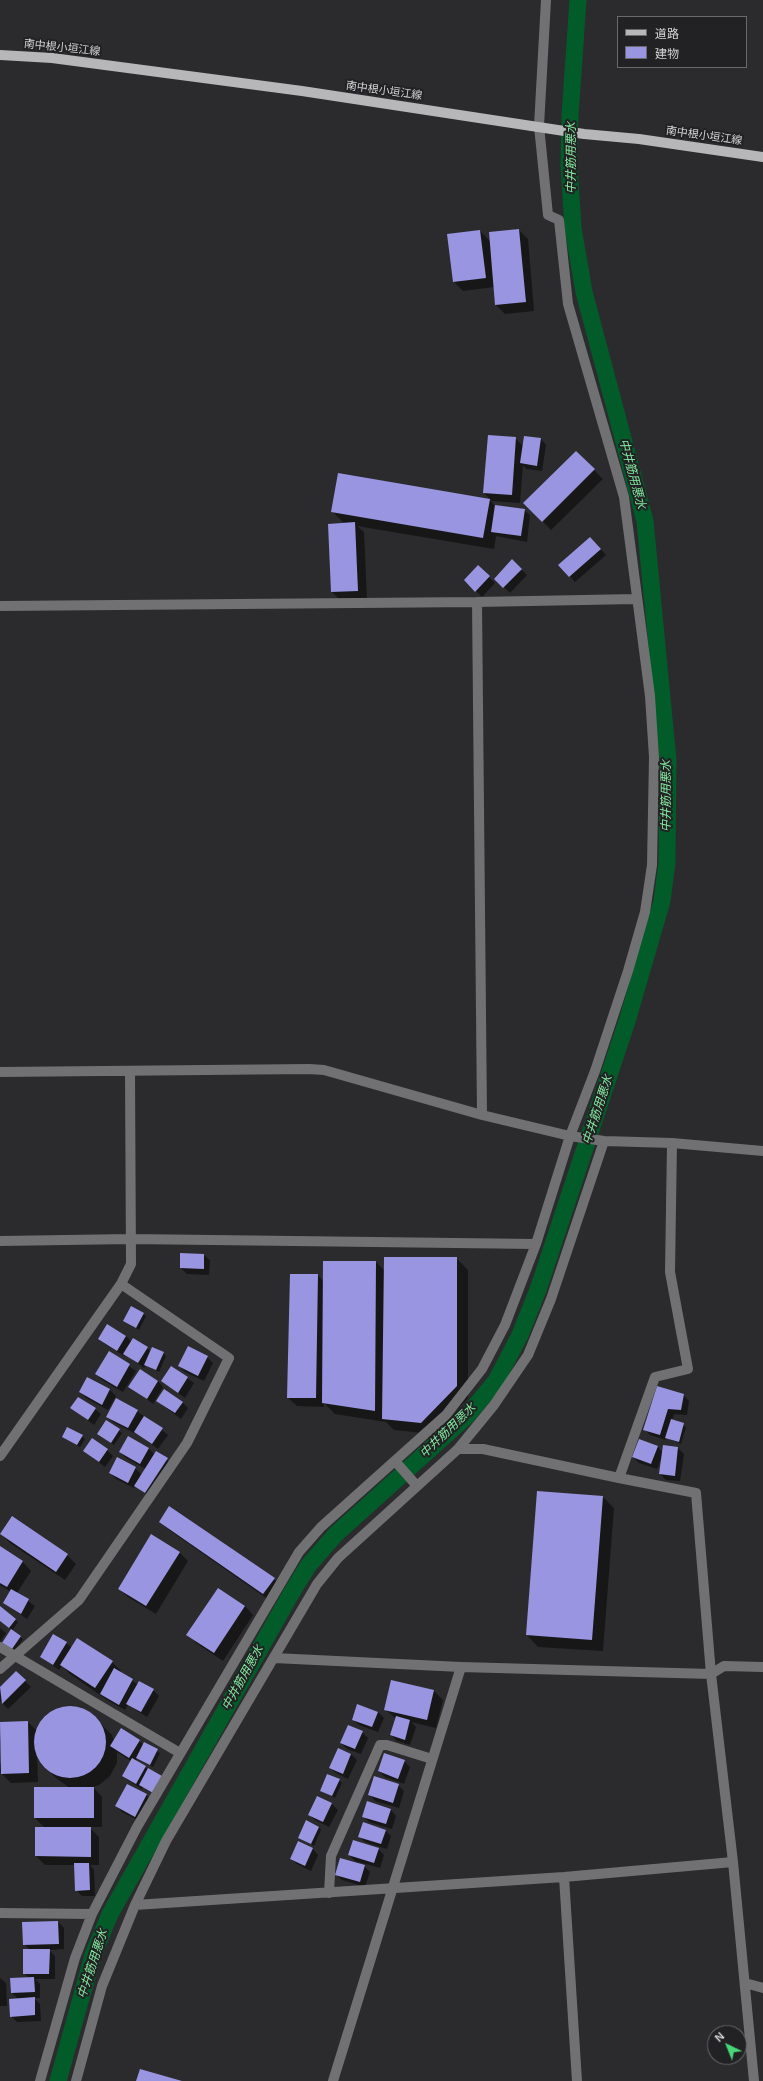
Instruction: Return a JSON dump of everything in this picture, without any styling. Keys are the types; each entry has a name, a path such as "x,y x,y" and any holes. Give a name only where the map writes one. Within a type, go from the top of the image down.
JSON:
{"main road":[{"name":"南中根小垣江線","path":"0,55 52,58 302,90 584,134 638,139 763,157"}],"street":[{"path":"40,2081 75,1958 92,1914 137,1827 299,1552 321,1527 446,1415 482,1369 504,1325 536,1244 570,1136 595,1071 628,971 645,912 652,864 654,757 650,696 636,599 624,497 568,304 559,220 548,215 539,126 546,0"},
{"path":"0,606 477,602 636,599"},
{"path":"477,602 482,1115"},
{"path":"0,1072 324,1070 482,1115 570,1136 604,1141 672,1143 763,1151"},
{"path":"0,1456 121,1284 131,1264 130,1071"},
{"path":"76,2081 102,1986 135,1905 166,1841 316,1584 338,1558 458,1449 494,1405 528,1355 551,1299 604,1141"},
{"path":"619,1478 655,1377 688,1369 670,1272 672,1143"},
{"path":"0,1240 131,1239 536,1244"},
{"path":"0,1669 79,1600 187,1443 229,1358 121,1284"},
{"path":"458,1449 483,1448 619,1478 696,1493 711,1674 733,1862 754,2081"},
{"path":"395,1461 417,1486"},
{"path":"0,1647 180,1753"},
{"path":"274,1658 711,1674 724,1666 763,1667"},
{"path":"333,2081 461,1666"},
{"path":"329,1893 332,1856 380,1745 388,1745 432,1759"},
{"path":"135,1905 564,1877 733,1862"},
{"path":"564,1877 577,2081"},
{"path":"0,1913 92,1914"},
{"path":"745,1983 763,1988"}],"building":[{"path":"519,229 526,302 495,305 489,232"},
{"path":"480,230 486,278 453,282 447,234"},
{"path":"488,435 516,437 512,495 483,493"},
{"path":"524,436 541,438 537,466 520,463"},
{"path":"576,451 595,469 542,522 523,503"},
{"path":"338,473 490,499 483,538 331,512"},
{"path":"495,505 525,509 521,536 491,532"},
{"path":"355,522 358,591 331,592 328,524"},
{"path":"590,537 601,549 569,577 558,565"},
{"path":"512,559 522,569 503,588 494,579"},
{"path":"478,565 490,576 475,592 464,580"},
{"path":"180,1253 204,1254 204,1269 180,1268"},
{"path":"384,1257 457,1257 457,1386 421,1423 382,1419"},
{"path":"323,1261 376,1261 375,1411 322,1403"},
{"path":"290,1274 318,1274 316,1398 287,1398"},
{"path":"131,1306 144,1313 136,1328 123,1321"},
{"path":"107,1324 126,1336 117,1351 98,1339"},
{"path":"133,1338 148,1347 138,1363 123,1354"},
{"path":"188,1346 208,1356 198,1376 178,1366"},
{"path":"152,1347 164,1352 156,1370 144,1365"},
{"path":"109,1351 130,1364 117,1387 95,1374"},
{"path":"171,1366 188,1377 178,1393 161,1381"},
{"path":"140,1369 158,1381 147,1399 128,1387"},
{"path":"87,1377 110,1389 102,1405 79,1392"},
{"path":"657,1386 684,1394 681,1410 668,1409 660,1435 643,1430"},
{"path":"164,1389 183,1402 175,1413 156,1401"},
{"path":"78,1397 96,1408 88,1420 70,1408"},
{"path":"116,1398 138,1410 128,1428 106,1417"},
{"path":"144,1416 163,1428 152,1444 134,1432"},
{"path":"671,1419 684,1423 679,1442 665,1438"},
{"path":"106,1420 120,1429 111,1443 97,1434"},
{"path":"67,1427 83,1435 77,1445 62,1437"},
{"path":"128,1436 149,1448 140,1464 119,1452"},
{"path":"92,1438 108,1449 99,1462 83,1451"},
{"path":"639,1439 658,1446 651,1464 632,1457"},
{"path":"663,1445 678,1447 675,1476 659,1474"},
{"path":"156,1451 168,1458 145,1493 134,1486"},
{"path":"117,1457 136,1467 128,1483 109,1473"},
{"path":"537,1491 603,1496 592,1640 526,1635"},
{"path":"169,1506 275,1578 263,1594 159,1522"},
{"path":"12,1516 68,1554 56,1572 0,1534"},
{"path":"151,1534 180,1552 146,1606 118,1589"},
{"path":"0,1546 23,1561 7,1587 0,1583"},
{"path":"218,1588 245,1606 214,1653 186,1635"},
{"path":"11,1589 29,1599 21,1614 3,1603"},
{"path":"0,1606 16,1619 9,1628 0,1621"},
{"path":"11,1629 21,1636 12,1649 2,1643"},
{"path":"53,1634 67,1642 53,1665 40,1657"},
{"path":"77,1638 113,1661 95,1688 60,1665"},
{"path":"114,1668 133,1679 119,1705 100,1694"},
{"path":"16,1671 26,1680 2,1704 0,1687"},
{"path":"391,1680 434,1690 427,1720 384,1710"},
{"path":"139,1681 154,1689 141,1712 126,1704"},
{"path":"357,1704 378,1712 372,1727 352,1720"},
{"path":"70,1706 90,1712 100,1722 106,1742 100,1762 90,1772 70,1778 50,1772 40,1762 34,1742 40,1722 50,1712"},
{"path":"396,1716 410,1720 405,1740 390,1735"},
{"path":"28,1721 29,1773 1,1774 0,1722"},
{"path":"348,1725 363,1731 355,1749 340,1743"},
{"path":"121,1728 140,1740 129,1758 110,1746"},
{"path":"144,1742 158,1749 150,1765 136,1758"},
{"path":"338,1748 351,1754 343,1774 329,1768"},
{"path":"384,1753 405,1760 398,1779 378,1771"},
{"path":"132,1758 146,1766 136,1784 122,1776"},
{"path":"148,1768 162,1776 153,1793 139,1785"},
{"path":"327,1774 340,1779 332,1796 320,1791"},
{"path":"374,1776 399,1784 393,1803 368,1795"},
{"path":"127,1784 147,1794 135,1817 115,1806"},
{"path":"34,1787 94,1787 94,1818 34,1818"},
{"path":"317,1796 332,1803 323,1822 308,1815"},
{"path":"367,1801 391,1809 386,1824 362,1817"},
{"path":"306,1820 319,1827 311,1844 298,1838"},
{"path":"363,1822 386,1830 381,1844 358,1837"},
{"path":"35,1827 91,1827 91,1857 35,1856"},
{"path":"353,1840 379,1848 374,1863 348,1855"},
{"path":"298,1841 313,1848 305,1866 290,1859"},
{"path":"340,1858 365,1865 360,1882 335,1875"},
{"path":"74,1863 89,1863 90,1890 75,1891"},
{"path":"58,1921 59,1944 23,1945 22,1922"},
{"path":"23,1949 50,1949 49,1974 23,1974"},
{"path":"34,1977 35,1992 11,1993 10,1978"},
{"path":"35,1997 35,2015 10,2017 9,1999"},
{"path":"140,2069 182,2081 136,2081"}],"waterway":[{"name":"中井筋用悪水","path":"58,2081 93,1955 110,1914 308,1566 336,1534 467,1416 496,1381 520,1335 539,1287 628,1018 662,901 667,863 668,760 645,521 584,292 573,228 569,165 570,116 578,0"}]}
